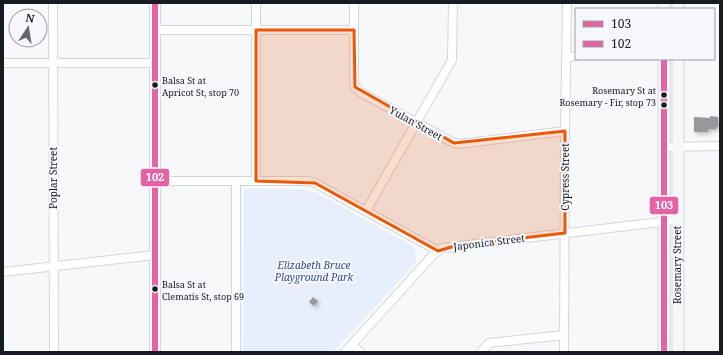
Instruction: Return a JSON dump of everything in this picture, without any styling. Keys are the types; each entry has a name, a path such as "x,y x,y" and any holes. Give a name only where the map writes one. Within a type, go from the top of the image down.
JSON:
{"main road":[{"name":"Rosemary Street","path":"664,60 664,352"},
{"name":"Rosemary Street","path":"678,60 678,352"}],"street":[{"name":"Poplar Street","path":"53,3 54,352"},
{"path":"155,3 155,352"},
{"path":"256,3 256,181"},
{"name":"Yulan Street","path":"354,3 354,81 355,87 360,92 450,142 459,144 565,131"},
{"path":"366,211 452,60 453,3"},
{"name":"Cypress Street","path":"564,352 567,3"},
{"path":"155,30 354,30"},
{"path":"567,56 575,56"},
{"path":"3,63 155,63"},
{"path":"665,147 720,146"},
{"path":"155,180 236,182 308,181 315,183 438,251"},
{"path":"236,182 236,352"},
{"name":"Japonica Street","path":"344,352 433,255 442,248 677,220"},
{"path":"3,272 155,255"},
{"path":"481,352 489,343 564,336"},
{"path":"352,344 360,352"}],"highlighted area":[{"path":"256,30 354,30 355,87 454,143 565,131 565,233 455,246 438,251 315,183 256,181"}],"green space":[{"name":"Elizabeth Bruce Playground Park","path":"244,189 303,189 317,193 414,247 416,263 333,352 243,352"}],"building":[{"path":"710,116 718,117 718,127 716,127 716,129 708,129 708,132 694,132 694,117 710,118"},
{"path":"313,297 318,301 314,306 309,302"}],"transit line":[{"name":"102","path":"155,3 155,352"},
{"name":"103","path":"664,60 664,352"}],"place":[{"name":"Balsa St at Apricot St, stop 70","path":"155,85"},
{"name":"Rosemary St at Rosemary - Fir, stop 73","path":"664,95"},
{"name":"Balsa St at Clematis St, stop 69","path":"155,289"}]}
